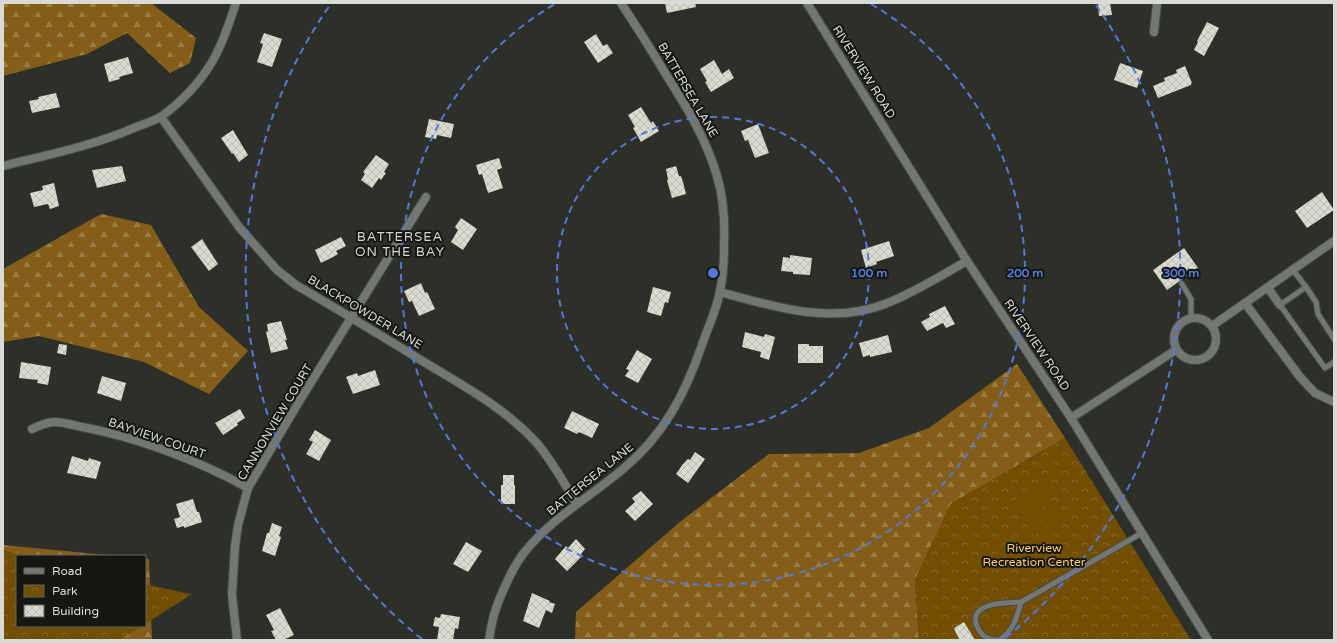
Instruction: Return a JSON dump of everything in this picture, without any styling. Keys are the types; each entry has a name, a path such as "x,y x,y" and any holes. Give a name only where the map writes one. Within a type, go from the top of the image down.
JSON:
{"street":[{"path":"3,166 90,145 114,137 161,117 186,95 212,62 228,27 236,3"},
{"name":"BATTERSEA LANE","path":"489,640 497,606 513,570 523,554 536,540 577,504 644,450 666,423 691,377 720,292 725,225 722,197 713,163 694,120 621,3"},
{"name":"RIVERVIEW ROAD","path":"807,3 967,261 1071,418 1208,640"},
{"path":"1154,32 1157,3"},
{"name":"BLACKPOWDER LANE","path":"161,117 239,227 277,270 296,285 460,384 492,405 519,426 535,441 554,465 577,504"},
{"name":"CANNONVIEW COURT","path":"237,640 232,595 235,546 238,525 248,488 297,405 426,197"},
{"path":"1212,326 1334,241"},
{"path":"720,292 783,308 810,313 844,313 864,310 904,296 967,261"},
{"path":"1268,288 1280,305"},
{"path":"1245,303 1300,377 1315,393 1334,402"},
{"path":"1191,318 1204,320 1212,326 1216,338 1216,345 1210,355 1197,360 1190,360 1183,357 1176,350 1174,342 1176,330 1181,322 1191,318"},
{"path":"1071,418 1176,350"},
{"name":"BAYVIEW COURT","path":"32,429 45,423 56,422 125,437 179,456 231,478 248,488"}],"lane":[{"path":"1293,270 1316,302 1318,314 1334,338"},
{"path":"1182,284 1191,299 1191,318"},
{"path":"1306,287 1280,305 1325,368 1334,362"},
{"path":"1021,602 1015,622 999,640 990,639 980,631 976,625 975,617 978,612 985,607 1002,603 1021,602 1142,533"}],"green space":[{"path":"3,3 151,3 196,38 190,63 170,73 127,33 87,54 3,76"},
{"path":"101,214 151,225 199,307 248,351 209,394 144,362 39,336 3,342 3,269"},
{"path":"1017,364 1065,438 951,504 915,580 919,640 575,640 576,612 681,521 769,454 859,453 929,428"},
{"name":"Riverview Recreation Center","path":"1065,438 1191,640 919,640 915,580 951,504"},
{"path":"1043,482 1053,496 1021,516 1012,502"},
{"path":"1056,501 1065,515 1034,535 1024,521"},
{"path":"3,545 107,555 16,555 16,627 146,627 146,559 149,559 152,640 3,640"},
{"path":"3,550 25,555 16,555 16,627 140,627 119,640 3,640"},
{"path":"146,584 192,594 146,623"}],"building":[{"path":"665,3 695,3 696,7 667,13"},
{"path":"1098,3 1110,3 1112,15 1099,16"},
{"path":"1207,22 1219,28 1204,56 1194,50"},
{"path":"264,33 282,39 272,67 257,62 263,44 260,43"},
{"path":"596,34 603,46 607,44 613,53 598,63 584,42"},
{"path":"128,57 133,73 109,82 104,64"},
{"path":"714,60 722,74 729,69 734,78 711,92 700,69"},
{"path":"1120,63 1143,71 1137,88 1114,80"},
{"path":"1185,66 1192,83 1191,85 1158,98 1153,86 1165,81 1164,78 1177,73 1176,70"},
{"path":"56,93 60,107 32,113 29,101 39,99 38,97"},
{"path":"641,107 651,123 653,121 659,131 641,142 628,115"},
{"path":"429,119 454,124 451,138 437,135 436,139 425,137"},
{"path":"758,124 769,153 755,158 748,140 745,141 741,131"},
{"path":"233,130 248,155 239,162 221,138"},
{"path":"376,155 389,164 384,172 386,173 381,180 379,178 372,188 361,180 365,174 363,172"},
{"path":"499,158 502,168 497,170 503,188 488,193 482,174 479,175 476,165"},
{"path":"122,166 126,181 97,188 92,170"},
{"path":"676,166 679,176 681,176 686,194 672,198 667,180 666,169"},
{"path":"54,183 59,206 50,209 48,204 34,207 30,193 43,190 42,186"},
{"path":"1322,192 1334,210 1307,228 1295,211"},
{"path":"461,218 477,229 463,250 451,242 458,230 455,227"},
{"path":"341,237 346,246 336,251 338,254 321,263 315,250"},
{"path":"202,239 218,264 209,271 191,247"},
{"path":"889,241 894,256 876,262 877,264 866,268 861,250"},
{"path":"1184,248 1198,268 1167,290 1153,270"},
{"path":"790,255 812,258 810,275 793,274 793,272 781,271 783,257 790,258"},
{"path":"421,283 425,293 427,292 435,309 419,316 412,301 409,302 404,291"},
{"path":"653,287 671,292 668,303 665,302 661,316 647,312"},
{"path":"945,306 955,324 946,328 943,323 927,331 921,322 930,317 929,314"},
{"path":"281,321 287,340 285,340 288,349 271,353 266,332 268,331 267,324"},
{"path":"745,332 764,337 765,334 775,337 769,360 760,357 761,352 742,347"},
{"path":"888,335 892,352 863,357 859,343"},
{"path":"59,344 67,345 66,355 57,353"},
{"path":"798,344 823,346 823,363 798,363"},
{"path":"637,350 652,359 638,383 625,376 629,370 626,369"},
{"path":"21,362 51,367 48,385 37,383 38,380 19,378"},
{"path":"375,370 380,385 353,394 346,377 357,373 358,376"},
{"path":"102,376 126,383 121,401 97,393"},
{"path":"240,409 245,418 237,423 238,425 223,435 215,423"},
{"path":"572,411 599,424 592,438 579,432 577,434 564,428"},
{"path":"315,430 331,440 319,461 306,454 313,442 309,440"},
{"path":"695,452 705,459 688,483 676,474 688,459 690,460"},
{"path":"72,456 88,461 89,458 101,462 96,479 67,473"},
{"path":"503,475 514,475 515,504 501,504 501,485 503,485"},
{"path":"641,491 653,504 635,521 625,511 635,502 632,498"},
{"path":"193,499 202,522 184,528 184,526 177,528 174,519 180,517 176,504"},
{"path":"272,523 282,527 279,536 281,537 275,556 262,551 267,533 269,533"},
{"path":"576,539 585,549 581,554 582,556 567,571 555,559 566,546 568,548"},
{"path":"466,542 482,551 468,572 453,564"},
{"path":"532,593 555,604 552,613 546,610 539,628 523,621"},
{"path":"280,608 294,635 283,640 276,640 271,631 274,630 266,615"},
{"path":"441,614 460,617 458,629 455,628 453,640 437,640 439,627 433,626 435,617 440,618"},
{"path":"964,622 975,640 960,640 954,628"}],"district":[{"name":"BATTERSEA ON THE BAY","path":"400,244"}]}
